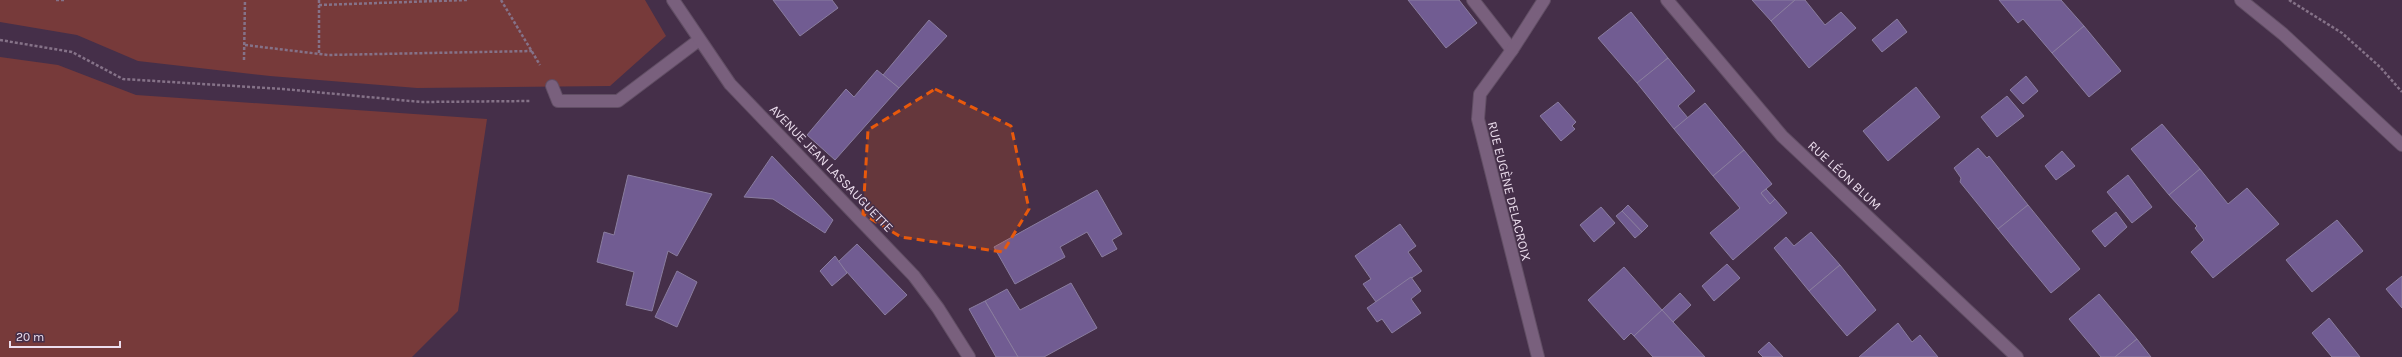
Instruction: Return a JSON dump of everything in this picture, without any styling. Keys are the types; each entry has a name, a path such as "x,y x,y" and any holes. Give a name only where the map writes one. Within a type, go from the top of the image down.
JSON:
{"street":[{"name":"AVENUE JEAN LASSAUGUETTE","path":"673,0 730,84 914,276 938,308 969,357"},
{"path":"1473,0 1512,50"},
{"name":"RUE EUGÈNE DELACROIX","path":"1538,357 1478,119 1480,94 1512,50 1544,0"},
{"name":"RUE LÉON BLUM","path":"1667,0 1782,136 2017,357"},
{"path":"2242,0 2283,34 2402,145"},
{"path":"552,86 558,101 618,100 699,40"}],"path":[{"path":"56,0 65,0"},
{"path":"244,60 245,0"},
{"path":"319,0 319,54"},
{"path":"319,6 467,0"},
{"path":"501,0 552,86"},
{"path":"2289,0 2342,33 2374,61 2402,92"},
{"path":"0,40 72,52 123,79 283,89 421,102 558,101"},
{"path":"245,45 319,54 532,51"}],"highlighted area":[{"path":"935,89 1011,126 1029,209 1003,252 901,237 863,214 868,130"}],"shaded area":[{"path":"0,0 645,0 666,36 610,86 417,88 270,76 138,61 77,35 0,22"},
{"path":"0,57 58,65 136,95 487,119 458,311 412,357 0,357"}],"building":[{"path":"773,0 832,0 838,8 800,36"},
{"path":"1408,0 1459,0 1477,23 1446,48"},
{"path":"1752,0 1795,0 1771,21"},
{"path":"1795,0 1805,0 1825,25 1841,12 1856,28 1809,68 1771,21"},
{"path":"1999,0 2061,0 2084,26 2052,53 2023,19 2018,23"},
{"path":"1631,12 1668,58 1637,83 1598,38"},
{"path":"1897,19 1907,32 1882,52 1872,40"},
{"path":"929,20 947,36 899,88 883,75"},
{"path":"2084,26 2121,71 2089,97 2052,53"},
{"path":"1668,58 1695,91 1678,106 1688,118 1674,129 1637,83"},
{"path":"877,70 899,88 835,160 807,135 846,89 854,97"},
{"path":"2026,76 2038,91 2023,104 2010,90"},
{"path":"1916,87 1940,117 1888,161 1863,131"},
{"path":"2007,96 2024,116 1997,137 1981,117"},
{"path":"1558,102 1576,122 1572,126 1575,129 1561,141 1540,116"},
{"path":"1705,103 1744,150 1713,176 1674,129"},
{"path":"2162,124 2200,169 2169,195 2131,149"},
{"path":"1978,148 1987,158 1989,156 2028,205 1998,229 1960,182 1961,178 1954,168"},
{"path":"1744,150 1772,184 1761,193 1770,204 1775,199 1787,213 1733,260 1710,233 1740,208 1713,176"},
{"path":"2062,151 2075,166 2056,180 2045,166"},
{"path":"772,156 833,220 825,233 773,199 744,197"},
{"path":"2200,169 2228,204 2247,188 2279,224 2213,278 2191,252 2204,240 2195,228 2197,226 2169,195"},
{"path":"628,175 712,194 677,256 668,251 652,311 626,305 634,272 597,262 604,232 614,235"},
{"path":"2128,175 2152,207 2132,223 2107,192"},
{"path":"1766,189 1775,199 1770,204 1761,193"},
{"path":"1097,190 1122,234 1112,240 1117,249 1102,257 1087,232 1060,247 1065,257 1015,284 994,247"},
{"path":"1628,205 1648,226 1642,232 1622,211"},
{"path":"2028,205 2080,269 2051,293 1998,229"},
{"path":"1601,207 1615,223 1594,242 1580,225"},
{"path":"1622,211 1642,232 1635,238 1616,216"},
{"path":"2116,212 2127,227 2105,247 2092,231"},
{"path":"2337,220 2363,251 2312,292 2286,260"},
{"path":"1400,224 1416,246 1408,252 1422,271 1376,302 1363,284 1371,279 1355,256"},
{"path":"1811,232 1840,265 1809,291 1774,248 1786,237 1794,246"},
{"path":"857,244 907,295 885,315 838,262"},
{"path":"835,256 847,273 832,286 820,271"},
{"path":"1727,264 1740,278 1714,301 1702,286"},
{"path":"1840,265 1876,310 1847,336 1809,291"},
{"path":"1624,267 1662,310 1634,336 1631,333 1624,340 1588,300"},
{"path":"677,271 697,282 677,327 655,317"},
{"path":"2402,276 2402,308 2386,289"},
{"path":"1411,277 1421,291 1411,299 1421,313 1392,333 1382,319 1377,322 1367,308"},
{"path":"1071,283 1097,328 1044,357 1018,357 985,301 1007,289 1020,310"},
{"path":"1680,293 1691,305 1673,322 1662,310"},
{"path":"2099,294 2137,339 2115,357 2101,357 2069,319"},
{"path":"985,301 1018,357 996,357 969,309"},
{"path":"1662,310 1705,357 1653,357 1634,336"},
{"path":"2329,318 2360,357 2332,357 2312,333"},
{"path":"1898,323 1912,342 1920,335 1938,357 1859,357"},
{"path":"2137,339 2151,357 2115,357"},
{"path":"1769,342 1783,357 1763,357 1758,352"}]}
